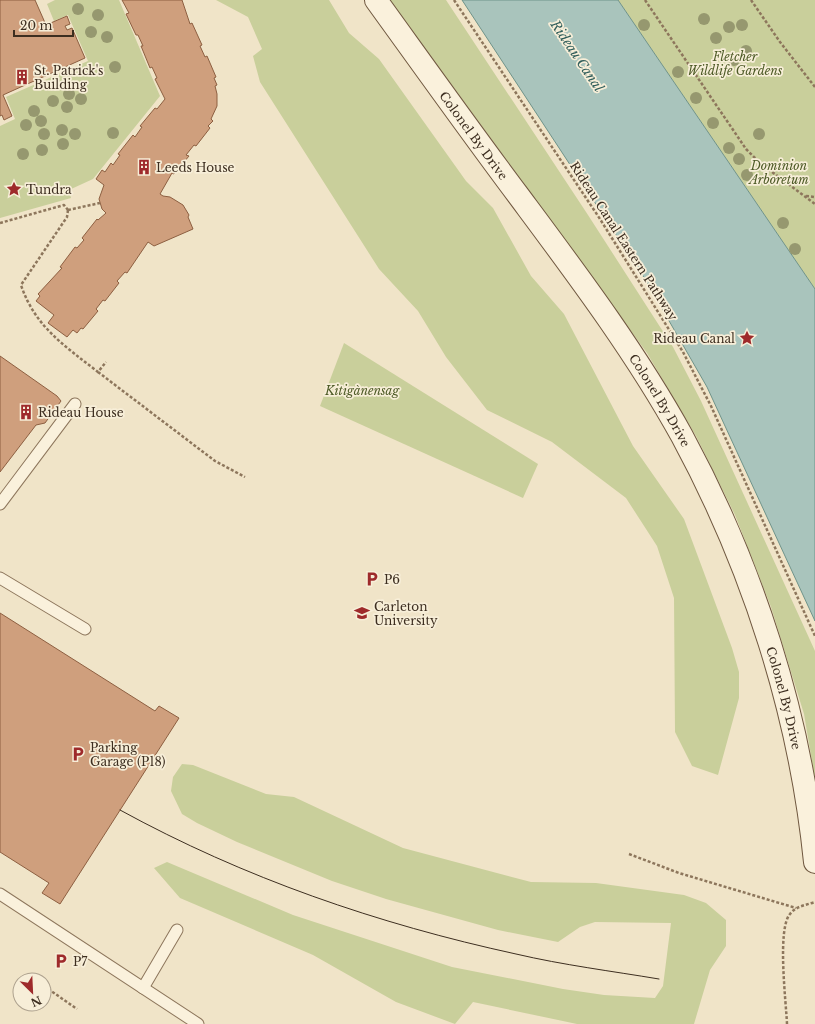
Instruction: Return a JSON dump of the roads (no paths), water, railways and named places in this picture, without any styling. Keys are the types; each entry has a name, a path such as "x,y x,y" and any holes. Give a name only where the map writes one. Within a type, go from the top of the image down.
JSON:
{"main road":[{"name":"Colonel By Drive","path":"376,0 617,330 663,404 695,462 736,549 776,664 800,758 809,808 815,862"}],"lane":[{"path":"0,504 75,404"},
{"path":"0,578 85,629"},
{"path":"0,894 198,1024"},
{"path":"143,988 177,930"}],"water":[{"name":"Rideau Canal","path":"462,0 618,0 815,289 815,621 707,387 645,279"}],"tram line":[{"path":"120,810 215,857 263,878 363,913 464,942 516,954 569,965 659,979"}],"place":[{"name":"St. Patrick's Building","path":"22,77"},
{"name":"Leeds House","path":"144,167"},
{"name":"Tundra","path":"14,189"},
{"name":"Rideau Canal","path":"747,338"},
{"name":"Rideau House","path":"26,412"},
{"name":"P6","path":"372,579"},
{"name":"Carleton University","path":"362,613"},
{"name":"Parking Garage (P18)","path":"78,754"},
{"name":"P7","path":"61,961"}],"park label":[{"name":"Fletcher Wildlife Gardens","path":"735,63"},
{"name":"Dominion Arboretum","path":"779,172"},
{"name":"Kitigànensag","path":"362,390"}]}
